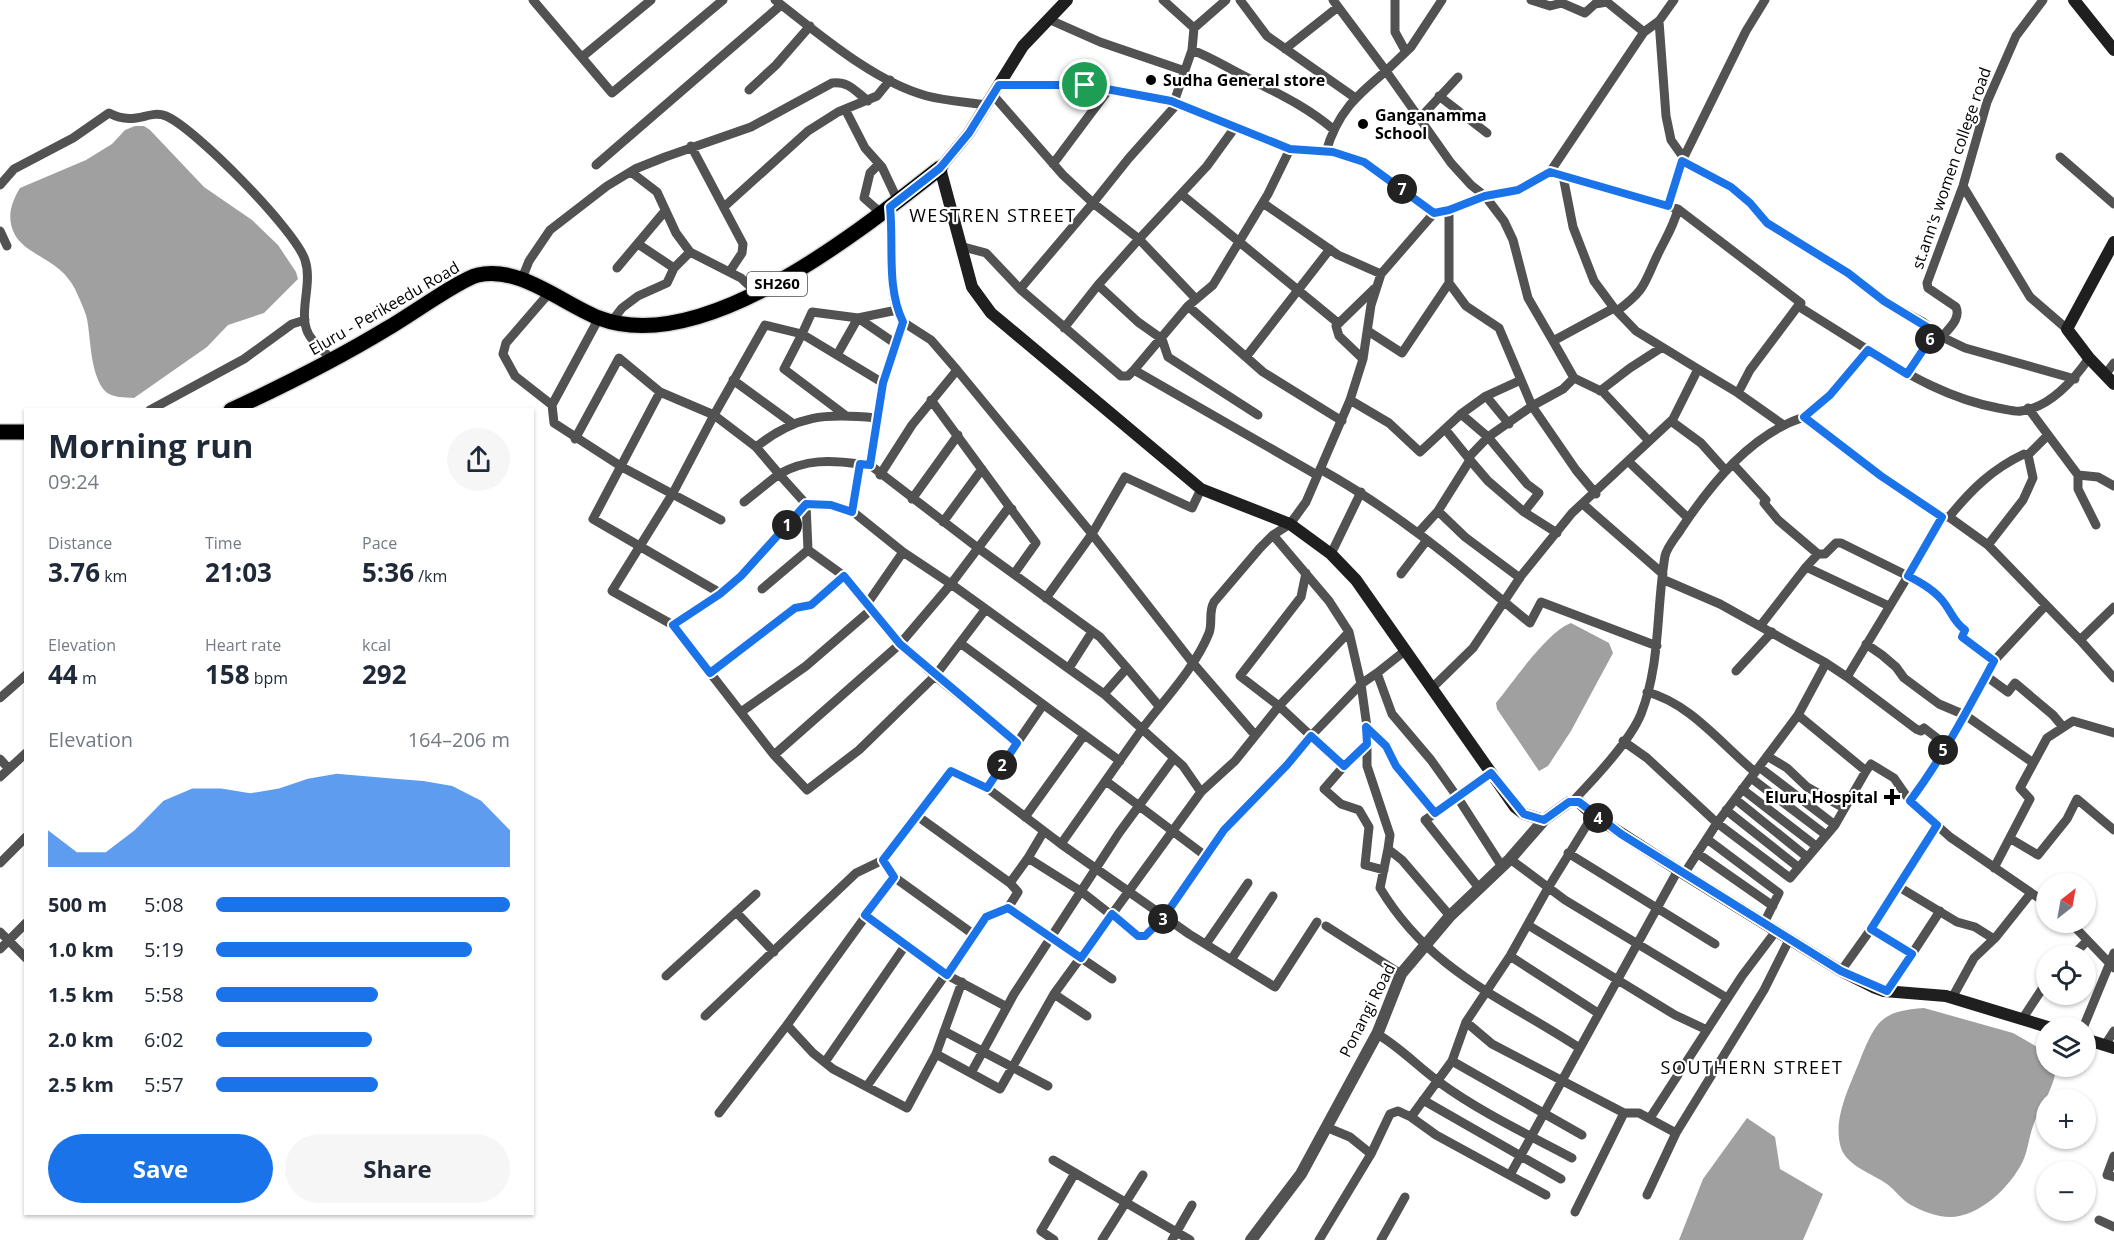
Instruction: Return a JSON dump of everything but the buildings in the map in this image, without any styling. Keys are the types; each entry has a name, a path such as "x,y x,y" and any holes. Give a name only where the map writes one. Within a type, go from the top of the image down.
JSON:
{"main road":[{"path":"1067,0 1023,46 993,95 940,168 972,287 991,313 1201,489 1290,524 1331,554 1356,580 1491,773 1524,814 1544,820 1574,801 1681,872 1841,971 1887,991 1952,998 2036,1023"},
{"path":"2074,0 2114,50"},
{"name":"Eluru - Perikeedu Road","path":"235,408 332,360 476,275 495,273 521,281 550,292 605,320 641,325 670,324 775,285 889,207 940,168"},
{"path":"2110,380 2088,358 2067,329 2114,242"},
{"path":"0,432 24,432"}],"street":[{"path":"533,0 612,93 723,0"},
{"path":"582,57 651,0"},
{"path":"1163,0 1194,28"},
{"path":"1020,289 1176,103 1192,50 1194,28 1226,0"},
{"path":"1240,0 1259,27 1285,49 1354,97"},
{"path":"1395,0 1395,32 1406,52"},
{"path":"1326,152 1333,129 1354,97 1406,52 1442,0"},
{"path":"1531,0 1550,6 1562,3 1585,13 1595,4 1607,2 1644,32"},
{"path":"1061,844 1192,662 1209,633 1210,609 1214,602 1273,535 1290,524 1306,502 1350,400 1363,359 1374,289 1381,274 1434,213 1449,210 1485,196 1518,190 1550,172 1644,32 1659,21 1674,0"},
{"path":"1668,206 1683,159 1701,127 1746,31 1766,0"},
{"name":"st.ann's women college road","path":"1939,334 1957,318 1958,312 1956,308 1928,288 1927,283 1963,186 1987,102 2016,36 2043,0"},
{"path":"596,165 778,2 890,80 927,96 993,95 1085,85 1176,103 1290,149 1326,152 1364,162 1434,213"},
{"path":"1285,49 1335,3 1451,163 1471,185 1485,196 1504,221 1513,240 1527,298 1574,378 1600,391 1621,409 1649,441"},
{"path":"1048,20 1100,42 1185,71"},
{"path":"1659,21 1666,116 1671,140 1683,159 1731,187 1750,203 1767,223 1848,273 1884,301 1939,334 1965,348 2074,379"},
{"path":"749,90 776,65 810,26"},
{"path":"1192,50 1219,60 1301,105 1333,129"},
{"path":"1420,118 1458,77"},
{"path":"725,206 808,131 845,109 877,96 890,80"},
{"path":"521,281 529,261 550,230 607,186 631,172 691,147 751,127 832,83 843,82 852,86 868,101"},
{"path":"1053,164 1108,89"},
{"path":"993,95 1053,164 1093,203 1139,239 1196,298"},
{"path":"1439,96 1487,133"},
{"path":"845,109 865,148 879,164 893,233 892,270 897,310 903,322 931,340 957,370 1092,534 1192,662 1255,735"},
{"path":"0,185 14,169 73,138 109,113 121,120 161,114 169,117 194,136 262,203 278,220 305,258 309,282 305,320 308,333 332,360"},
{"path":"1064,328 1098,285 1207,166 1236,126"},
{"path":"691,147 725,206 743,244 742,253 730,271"},
{"path":"960,246 986,253 1020,289 1064,328 1121,376 1128,376 1188,306 1213,285 1263,203 1290,149"},
{"path":"2060,158 2114,204"},
{"path":"879,164 870,173 864,198 889,207"},
{"path":"631,172 657,192 675,233 690,252 730,271 750,284 757,293"},
{"path":"1550,172 1678,209 1801,303 1750,370 1738,393"},
{"path":"1563,176 1574,227 1594,281 1615,310 1636,331 1738,393 1782,424"},
{"path":"1963,186 2030,297 2067,329"},
{"path":"1181,194 1338,323"},
{"path":"1263,203 1330,249 1365,269 1381,274"},
{"path":"1553,341 1634,299 1647,283 1657,255 1671,233 1678,209"},
{"path":"1368,331 1402,353 1449,283 1449,210"},
{"path":"617,268 665,211"},
{"path":"0,231 7,246"},
{"path":"638,244 674,267"},
{"path":"1246,357 1296,289 1330,249"},
{"path":"690,252 674,267 667,283 638,296 605,320 552,405 554,423 622,467 721,520"},
{"path":"1449,283 1466,306 1499,328 1532,406 1576,470 1596,494"},
{"path":"1098,285 1138,322 1162,339 1168,357 1258,415"},
{"path":"1363,359 1339,336 1336,330 1338,323 1374,289"},
{"path":"550,292 506,343 503,354 514,376 552,405"},
{"path":"1188,306 1283,387 1341,421"},
{"path":"1798,306 1907,374 1961,399 2021,411 2046,401 2074,379 2088,358"},
{"path":"845,415 784,369 812,312 858,318 897,310"},
{"path":"858,318 896,344"},
{"path":"837,355 858,318"},
{"path":"153,408 190,386 221,373 292,324 305,320"},
{"path":"852,512 883,383 903,322"},
{"path":"883,383 802,334 765,325 673,493 612,591 673,625 774,755 807,790 859,750 935,675 985,610"},
{"path":"1907,374 1939,334"},
{"path":"1600,391 1661,348"},
{"path":"1574,801 1606,766 1641,716 1658,646 1665,553 1710,487 1782,424 1804,417 1830,395 1868,350"},
{"path":"576,439 619,358 660,392 714,415 756,447 806,504 808,550"},
{"path":"2110,380 2114,363"},
{"path":"1432,688 1473,648 1520,578 1572,513 1596,494 1671,421 1698,369"},
{"path":"880,475 931,400 957,370"},
{"path":"1134,370 1318,472 1360,492 1418,533 1530,623 1541,602 1658,646"},
{"path":"1418,533 1438,511 1470,458 1488,437 1532,406 1563,389 1574,378"},
{"path":"733,380 792,423"},
{"path":"1350,400 1389,423 1420,452 1461,414 1486,396 1521,380"},
{"path":"660,392 622,467 592,519 720,594"},
{"path":"1486,396 1509,424"},
{"path":"931,400 1036,543 1014,574"},
{"path":"2028,408 2078,475 2078,489 2096,525"},
{"path":"1461,414 1488,437 1521,477 1539,493 1524,512"},
{"path":"756,447 792,423 845,415 876,418"},
{"path":"1804,417 1881,476 1988,545 2080,639 2114,678"},
{"path":"1671,421 1701,443 1766,500 1764,503 1778,520 1818,554 1825,554 1836,543 1841,543 1934,591 1944,603 1954,622 1965,630 1962,637 1994,661"},
{"path":"1446,429 1488,481 1524,512 1557,533"},
{"path":"912,499 958,435"},
{"path":"2028,455 2048,435"},
{"path":"1847,677 1946,517 1969,491 1992,472 2024,453 2028,455"},
{"path":"1988,545 2023,500 2033,478 2028,455"},
{"path":"744,502 779,474 797,464 816,461 865,465 1092,632 1159,706"},
{"path":"1629,462 1688,518"},
{"path":"943,522 982,469"},
{"path":"2078,475 2098,477 2114,486"},
{"path":"1046,598 1092,534 1125,477 1192,508 1201,489"},
{"path":"1331,554 1360,492"},
{"path":"806,504 831,505 852,512 903,552 1069,668 1104,694 1174,758 1201,792"},
{"path":"673,625 720,594 756,561 806,504"},
{"path":"1584,505 1663,577 1720,604 1826,663 1917,729 1922,731 1924,728 1946,745"},
{"path":"774,755 900,644 951,584 1009,507 1012,509"},
{"path":"1438,511 1466,537 1520,578"},
{"path":"1273,535 1306,573 1349,632 1361,684 1368,766 1390,835 1380,888 1392,907 1409,924 1423,945 1452,969 1578,1047"},
{"path":"1401,574 1427,540"},
{"path":"808,550 844,576 900,644 1017,743"},
{"path":"762,589 808,550"},
{"path":"741,712 806,666 869,607 903,552"},
{"path":"1761,626 1818,554"},
{"path":"1806,567 1889,606"},
{"path":"1306,573 1301,597 1240,676 1279,706 1344,766"},
{"path":"710,673 795,608 811,605 844,576"},
{"path":"1910,801 1932,772 1994,661 2046,605"},
{"path":"2080,639 2114,607"},
{"path":"1069,668 1092,632"},
{"path":"936,1054 1000,1089 1054,994 1201,792 1235,761 1279,706 1349,632"},
{"path":"1736,671 1772,632"},
{"path":"960,643 1120,761"},
{"path":"1866,644 1896,667 1904,678 1939,704 1965,715 2032,762"},
{"path":"1028,858 1082,892 1142,937 1164,917 1224,830 1361,684 1406,651"},
{"path":"1510,1175 1578,1047 1657,910 1681,872 1697,854 1726,810 1798,715 1826,663"},
{"path":"1104,694 1127,668"},
{"path":"1377,673 1392,714 1505,862 1727,998"},
{"path":"1986,676 2008,692 2015,683 2053,715 2063,727"},
{"path":"0,698 24,677"},
{"path":"1647,692 1666,697 1703,726 1826,835"},
{"path":"987,788 1043,705"},
{"path":"1798,715 1866,771"},
{"path":"1994,868 2030,799 2019,788 2048,738 2073,721 2114,733"},
{"path":"1366,727 1386,746 1396,766 1435,813"},
{"path":"1025,817 1084,735"},
{"path":"1623,741 1647,758 1717,823 1790,878"},
{"path":"1367,744 1324,789 1341,804 1359,810 1369,827 1365,865 1384,870"},
{"path":"0,777 24,755"},
{"path":"1767,756 1787,768 1807,787 1844,808"},
{"path":"971,1073 1007,1007 1052,937 1138,805 1174,758"},
{"path":"0,759 9,769"},
{"path":"1764,923 1779,893 1798,867 1835,825 1871,764 1894,778 1910,801 1937,825 2036,896"},
{"path":"705,1016 856,873 883,860 951,771 987,788 1129,893 1275,987 1322,924 1401,974"},
{"path":"1755,772 1835,825"},
{"path":"1479,888 1425,820 1491,773"},
{"path":"1106,781 1207,857"},
{"path":"1742,789 1816,846"},
{"path":"1735,799 1807,857"},
{"path":"2011,839 2038,855 2067,819 2077,799 2114,830"},
{"path":"1726,810 1798,867"},
{"path":"867,1086 986,917 1008,908 1018,892 1010,883 916,815"},
{"path":"1411,1117 1452,1061 1466,1022 1510,956 1568,853 1593,815"},
{"name":"Ponangi Road","path":"1251,1240 1301,1174 1377,1034 1401,974 1423,945 1544,820"},
{"path":"1841,971 1899,887 1937,825"},
{"path":"1010,883 1044,831"},
{"path":"0,863 24,839"},
{"path":"1707,839 1779,893"},
{"path":"1388,849 1402,860 1450,916"},
{"path":"1568,853 1714,944"},
{"path":"1697,854 1773,906"},
{"path":"883,860 894,877 973,934"},
{"path":"719,1113 787,1025 894,877"},
{"path":"1206,944 1248,883"},
{"path":"1899,887 1994,939"},
{"path":"1952,998 1974,958 1994,939 2031,893"},
{"path":"666,976 756,894"},
{"path":"1231,960 1272,896"},
{"path":"1008,908 1113,979"},
{"path":"1887,991 1940,911"},
{"path":"736,912 774,952"},
{"path":"865,915 947,975 1007,1007"},
{"path":"0,949 24,925"},
{"path":"1528,925 1675,1015 1707,1029"},
{"path":"1871,929 1912,954"},
{"path":"1650,1118 1727,998 1776,930"},
{"path":"0,932 24,956"},
{"path":"2079,933 2111,966"},
{"path":"1647,1195 1676,1134 1764,990 1790,938"},
{"path":"2083,945 2086,942"},
{"path":"825,1062 905,946"},
{"path":"2088,1017 2111,966 2114,952"},
{"path":"1510,956 1598,1013"},
{"path":"787,1025 825,1062 907,1108 936,1054 963,982"},
{"path":"1054,994 1087,1016"},
{"path":"2023,1018 2036,998"},
{"path":"1466,1022 1492,1044 1561,1081 1624,1113 1631,1111 1650,1118 1676,1134"},
{"path":"944,1031 1047,1086"},
{"path":"2110,1046 2114,1031"},
{"path":"1377,1034 1398,1046 1437,1081 1572,1158"},
{"path":"1452,1061 1582,1135"},
{"path":"1424,1100 1561,1179"},
{"path":"1319,1240 1371,1154 1390,1114 1398,1111 1411,1117 1436,1135 1546,1195"},
{"path":"1575,1212 1624,1113"},
{"path":"1326,1127 1350,1137 1371,1154"},
{"path":"2114,1156 2107,1175 2114,1177"},
{"path":"1053,1160 1174,1236 1190,1240"},
{"path":"1054,1240 1041,1231 1075,1173"},
{"path":"1102,1240 1143,1175"},
{"path":"1381,1240 1404,1197"},
{"path":"1174,1236 1192,1205"},
{"path":"2098,1220 2114,1227"}],"shaded area":[{"path":"135,126 144,126 150,130 204,187 252,220 278,245 296,272 298,279 264,313 228,325 207,347 134,398 107,393 99,383 92,356 87,319 75,289 61,271 21,242 12,229 10,217 14,199 20,188 86,160 112,144 125,130"},
{"path":"1571,623 1609,643 1613,653 1571,731 1548,766 1539,771 1497,709 1496,703 1541,647"},
{"path":"1924,1008 2013,1033 2036,1046 2036,1077 2054,1077 2050,1089 2036,1089 2036,1119 2025,1157 2018,1171 2003,1190 1983,1206 1961,1216 1935,1215 1908,1203 1887,1184 1849,1160 1841,1148 1840,1114 1871,1036 1882,1020 1889,1015"},
{"path":"1747,1118 1775,1137 1780,1169 1823,1194 1803,1240 1679,1240 1703,1179"}],"place":[{"name":"Sudha General store","path":"1151,80"},
{"name":"Ganganamma School","path":"1363,124"},
{"name":"Eluru Hospital","path":"1892,797"}],"district":[{"name":"WESTREN STREET","path":"993,216"},
{"name":"SOUTHERN STREET","path":"1752,1068"}],"route":[{"path":"999,85 1085,85 1171,101 1290,149 1333,152 1364,162 1434,213 1449,210 1485,196 1518,190 1550,172 1668,206 1682,161 1731,187 1750,203 1767,223 1848,273 1884,301 1923,322 1935,332 1907,374 1868,350 1852,372 1804,417 1907,495 1942,517 1908,576 1934,591 1951,613 1954,622 1965,630 1962,637 1994,661 1932,772 1910,801 1937,825 1871,929 1912,954 1887,991 1873,987 1841,971 1621,834 1593,815 1579,802 1569,802 1544,820 1524,814 1515,807 1491,773 1435,813 1396,766 1386,746 1366,727 1367,744 1344,766 1311,736 1263,791 1224,830 1164,917 1145,936 1138,936 1112,914 1081,958 1008,908 986,917 947,975 865,915 894,877 883,860 951,771 987,788 1017,743 900,644 844,576 811,605 795,608 710,673 673,625 720,594 741,576 806,504 831,505 852,512 860,464 870,465 883,383 903,322 897,310 892,270 893,233 890,207 940,168 969,133 999,85"}]}
